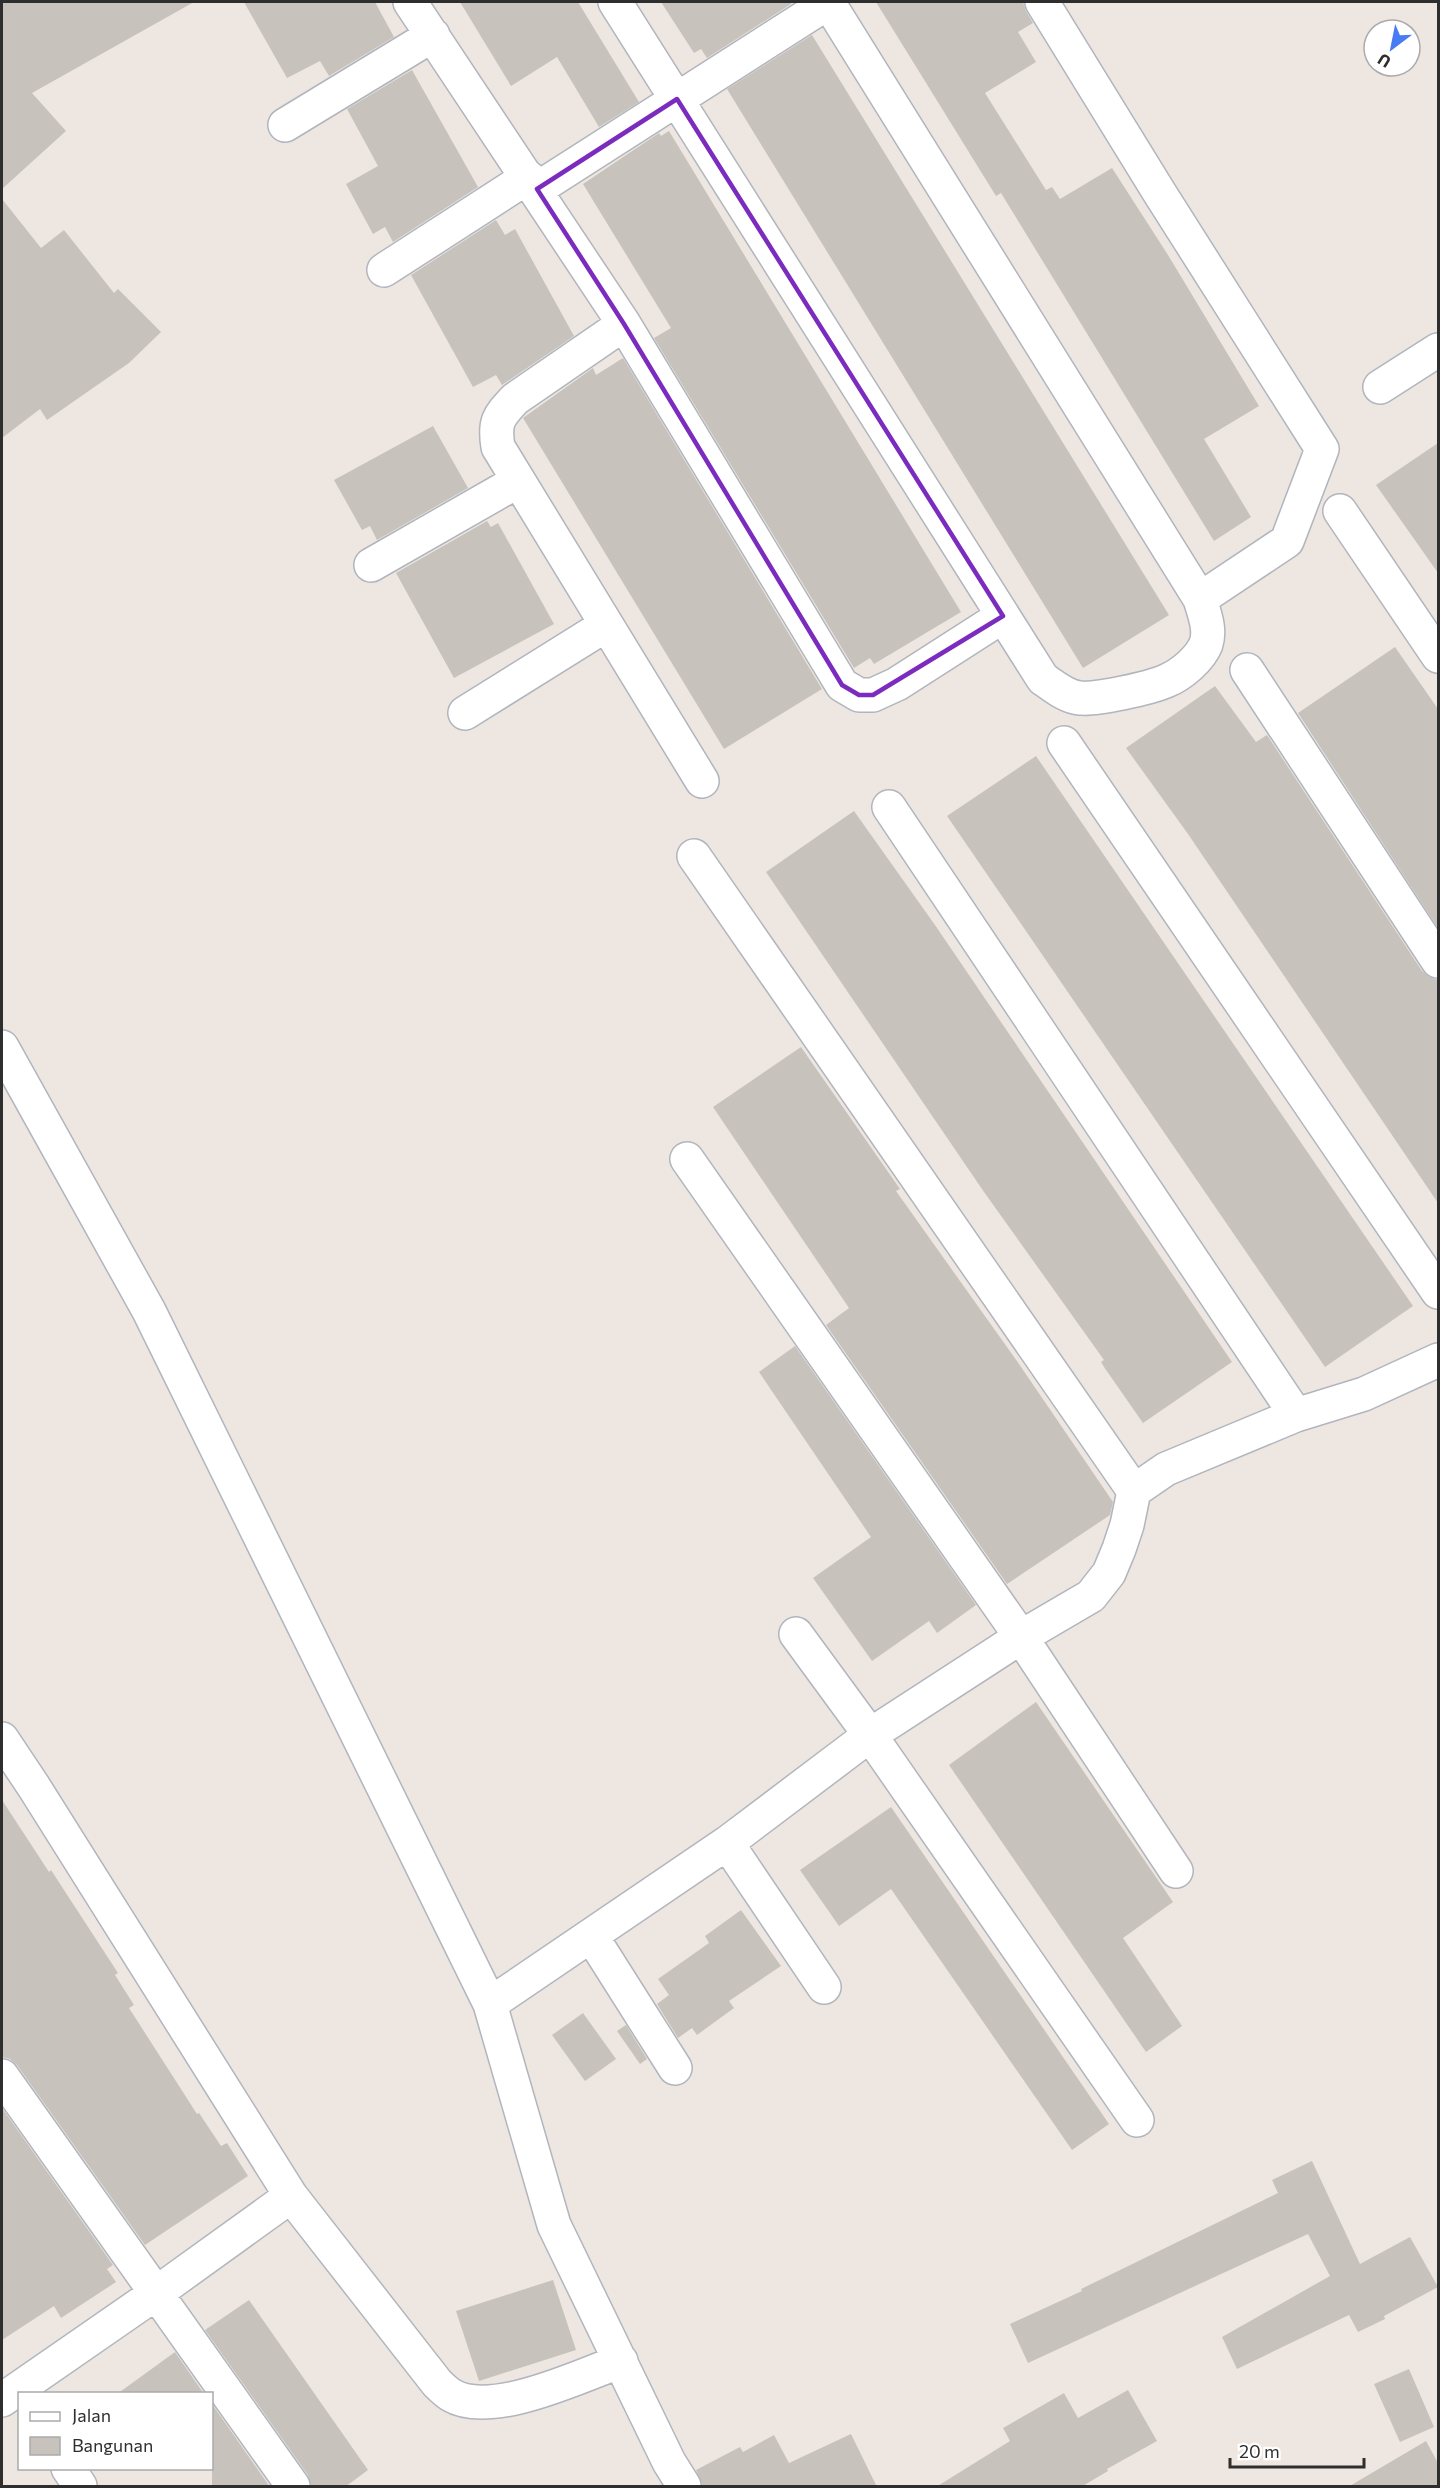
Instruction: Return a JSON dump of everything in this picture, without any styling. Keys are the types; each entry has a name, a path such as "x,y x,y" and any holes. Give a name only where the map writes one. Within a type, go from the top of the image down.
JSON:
{"street":[{"path":"410,2 624,324 842,685 859,695 873,695 897,684 1003,616"},
{"path":"384,270 677,99 829,2 1200,599 1209,631 1197,658 1167,681 1096,698 1079,698 1043,679 677,99 615,2"},
{"path":"1042,2 1159,192 1323,449 1287,541 1200,599"},
{"path":"285,125 433,35"},
{"path":"624,324 515,399 501,414 495,428 498,447 702,781"},
{"path":"1380,387 1438,350"},
{"path":"371,565 519,481"},
{"path":"1340,511 1438,656"},
{"path":"465,713 606,625"},
{"path":"1247,670 1438,961"},
{"path":"1064,743 1438,1292"},
{"path":"889,807 1296,1414"},
{"path":"694,856 1134,1491"},
{"path":"2,1047 149,1311 490,2004 555,2225 669,2462 684,2487"},
{"path":"687,1159 1021,1637 1176,1871"},
{"path":"490,2004 592,1937 727,1843 870,1735 1021,1637 1091,1596 1109,1573 1119,1549 1134,1491 1166,1469 1296,1414 1364,1394 1438,1360"},
{"path":"796,1634 870,1735 1137,2120"},
{"path":"2,1739 291,2196 437,2383 452,2396 471,2401 492,2402 512,2399 621,2361"},
{"path":"727,1843 824,1987"},
{"path":"592,1937 675,2068"},
{"path":"2,2076 294,2487"},
{"path":"9,2391 155,2294 291,2196"},
{"path":"69,2470 80,2487"}],"highlighted area":[{"path":"677,99 1003,616 873,695 859,695 842,685 624,324 537,189"}],"building":[{"path":"2,2 194,2 32,93 66,131 2,189"},
{"path":"244,2 375,2 394,37 329,76 320,61 287,78"},
{"path":"460,2 578,2 639,102 599,127 557,57 511,86"},
{"path":"661,2 790,2 791,4 707,58 701,49 694,53"},
{"path":"876,2 1023,2 1033,23 1018,32 1036,62 985,93 1046,190 1052,187 1060,199 1112,168 1168,255 1259,406 1204,439 1251,517 1214,541 1001,193 996,196"},
{"path":"812,35 1169,615 1083,668 727,89"},
{"path":"412,70 478,187 393,242 385,227 373,234 346,184 378,166 347,109"},
{"path":"669,131 961,612 874,664 870,658 854,668 654,338 671,328 583,184 659,133 661,136"},
{"path":"2,199 41,248 64,230 114,293 118,289 161,332 129,363 47,420 40,409 2,438"},
{"path":"496,220 505,235 515,229 574,336 502,385 496,375 473,387 411,275"},
{"path":"623,358 822,689 724,749 523,418 593,368 596,375"},
{"path":"433,426 468,488 377,540 370,526 362,530 334,480"},
{"path":"1438,443 1438,573 1376,485"},
{"path":"487,521 491,527 498,523 554,624 454,678 396,573"},
{"path":"1395,647 1438,709 1438,928 1298,713"},
{"path":"1215,686 1256,742 1267,735 1422,971 1438,980 1438,1203 1188,834 1126,748"},
{"path":"1036,756 1413,1306 1325,1367 947,816"},
{"path":"854,811 935,925 1232,1362 1143,1423 1104,1367 1101,1362 1104,1360 984,1192 766,872"},
{"path":"801,1047 900,1189 896,1191 1019,1364 1113,1502 1110,1515 1007,1584 826,1325 849,1308 713,1107"},
{"path":"795,1346 976,1605 937,1633 929,1621 872,1661 813,1578 871,1537 759,1372"},
{"path":"1036,1702 1173,1902 1123,1938 1182,2026 1146,2052 949,1765"},
{"path":"2,1800 118,1973 115,1975 134,2005 129,2008 197,2114 199,2113 221,2146 227,2143 248,2176 145,2245 17,2065 10,2059 2,2057"},
{"path":"891,1807 1109,2124 1072,2150 891,1889 839,1926 800,1870"},
{"path":"741,1910 781,1966 729,2001 734,2008 697,2035 692,2028 678,2038 657,2004 669,1995 658,1979 709,1943 705,1936"},
{"path":"583,2013 616,2059 585,2081 552,2035"},
{"path":"626,2025 647,2059 640,2064 617,2031"},
{"path":"2,2108 113,2265 107,2269 116,2282 61,2318 54,2306 2,2340"},
{"path":"1312,2161 1360,2264 1410,2237 1438,2287 1384,2316 1385,2319 1358,2332 1349,2315 1237,2369 1222,2337 1330,2276 1308,2234 1028,2363 1010,2324 1082,2291 1081,2289 1278,2193 1272,2180"},
{"path":"553,2280 576,2350 479,2381 456,2311"},
{"path":"249,2300 368,2470 345,2487 311,2487 308,2475 205,2330"},
{"path":"175,2352 203,2392 120,2392"},
{"path":"1409,2369 1434,2427 1400,2442 1374,2384"},
{"path":"1128,2390 1157,2441 1107,2469 1108,2471 1081,2487 936,2487 1010,2441 1003,2428 1064,2393 1078,2418"},
{"path":"213,2405 270,2487 212,2487 213,2470"},
{"path":"851,2434 877,2487 703,2487 696,2470 740,2447 743,2452 774,2435 789,2463"},
{"path":"1426,2441 1438,2463 1438,2487 1348,2487"}]}
